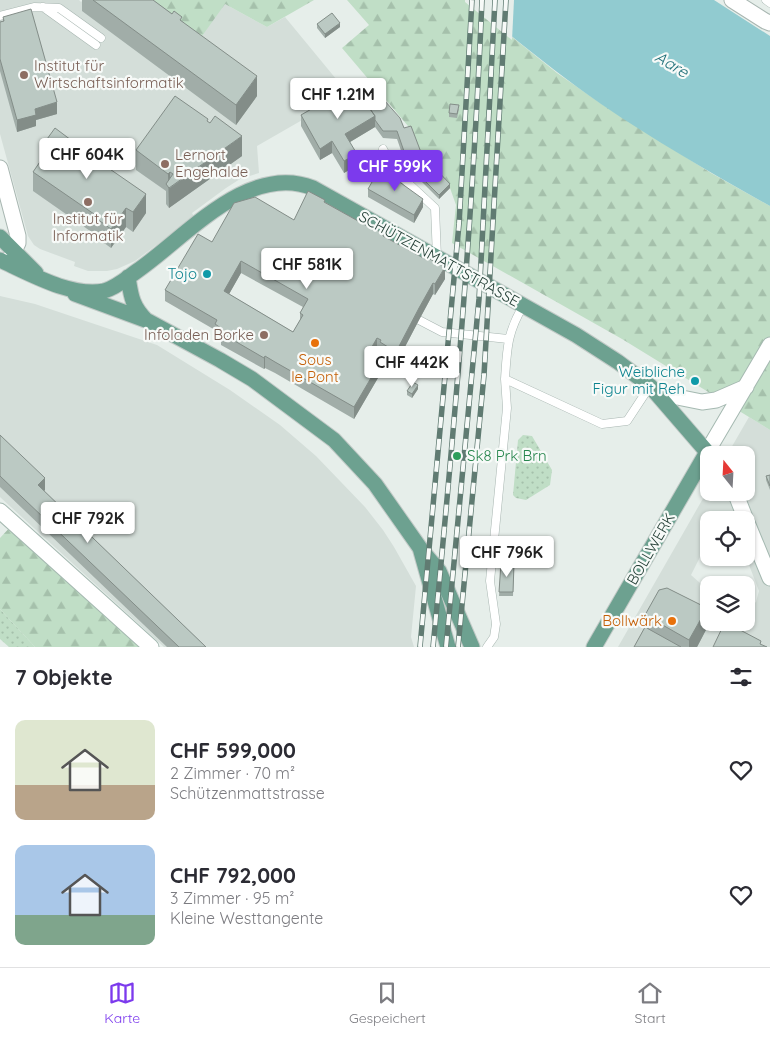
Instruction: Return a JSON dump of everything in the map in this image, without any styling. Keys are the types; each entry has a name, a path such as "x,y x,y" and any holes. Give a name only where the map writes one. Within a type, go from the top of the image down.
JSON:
{"main road":[{"path":"732,0 765,22 770,23"},
{"path":"0,168 18,236 18,243 7,258"},
{"name":"SCHÜTZENMATTSTRASSE","path":"0,237 7,258 40,277 74,290 105,290 128,277 234,198 254,187 270,183 289,183 313,188 576,335 637,375 654,390 702,446"},
{"path":"128,277 133,304 137,312 148,321"},
{"path":"61,286 75,294 148,321 252,379 334,440 375,484 420,548 439,571 472,647"},
{"path":"712,446 770,345"},
{"path":"654,390 702,402 719,398 746,387"},
{"name":"BOLLWERK","path":"594,647 700,467"},
{"path":"0,511 151,647"},
{"path":"755,542 770,578"},
{"path":"420,548 448,647"}],"lane":[{"path":"766,0 770,4"},
{"path":"0,16 28,8 61,9 98,42"},
{"path":"383,149 394,170 435,208 437,257"},
{"path":"487,647 494,637 496,624 490,581 507,408 508,339 512,326 523,306"},
{"path":"418,320 442,332 508,339"},
{"path":"506,380 602,424 627,421 654,390"}],"shaded area":[{"path":"0,0 225,4 267,27 285,17 346,91 344,96 257,146 259,173 240,179 226,188 192,213 194,217 135,261 117,269 88,271 74,266 75,262 40,249 34,245 28,236 0,134"},
{"path":"0,296 35,304 157,345 230,390 280,425 316,456 365,507 394,547 416,586 411,637 414,647 164,647 0,497"},
{"path":"749,417 770,430 770,647 618,647 702,501 755,501 755,446 732,446","holes":["700,511 755,511 755,566 749,566 753,576 755,576 759,591 755,603 755,631 700,631 700,583 691,575 700,557"]}],"green space":[{"path":"138,0 314,0 267,27 225,4 197,43"},
{"path":"347,0 466,0 557,73 603,105 711,173 770,206 770,430 622,339 452,243 456,205 450,188 433,170 422,163 408,126 342,48 369,25"},
{"path":"523,435 532,436 552,470 550,485 526,500 516,498 513,495 518,440"},
{"path":"13,524 151,647 35,647 0,609 0,538"},
{"path":"0,609 35,647 9,647 0,639"}],"water":[{"name":"Aare","path":"466,0 714,0 770,36 770,206 621,118 549,66"}],"pier":[{"path":"465,0 514,0 512,40 465,2"}],"building":[{"path":"93,0 153,0 172,14 174,11 182,17 180,20 257,76 236,105"},
{"path":"31,9 57,102 35,109 36,115 17,120 0,59 0,22 4,21 3,17"},
{"path":"332,13 340,23 325,34 317,24"},
{"path":"356,80 361,87 368,82 400,118 404,128 411,126 422,155 407,160 397,131 383,131 352,83"},
{"path":"353,85 375,116 345,134 357,154 344,161 332,141 320,149 301,115"},
{"path":"175,96 208,119 207,121 210,123 215,116 242,136 169,188 166,184 173,174 170,172 168,174 136,150"},
{"path":"450,104 459,105 457,114 449,113"},
{"path":"55,128 95,158 96,154 99,154 107,160 104,165 146,194 133,212 126,208 111,229 93,216 94,214 33,172 48,150 42,146"},
{"path":"369,155 377,169 367,177 358,162"},
{"path":"433,166 450,184 439,195 422,178"},
{"path":"380,168 423,199 414,215 368,189"},
{"path":"308,191 325,200 324,202 384,234 383,236 427,260 428,258 445,267 435,284 433,283 396,352 377,338 369,352 382,359 354,407 221,333 224,330 215,324 217,320 165,290 198,234 212,242 234,203 255,197 294,220","holes":["241,261 308,299 300,313 303,315 293,332 224,291"]},
{"path":"413,382 418,385 412,394 407,391"},
{"path":"0,435 45,478 38,485 206,647 179,647 0,476"},
{"path":"770,475 770,486 766,476"},
{"path":"501,563 514,564 513,592 499,592"},
{"path":"667,588 700,604 700,620 689,640 645,615 659,590"},
{"path":"645,627 681,647 634,647"},
{"path":"721,631 742,631 761,641 760,644 767,647 713,647"}],"railway":[{"path":"420,647 459,224 472,0"},
{"path":"433,647 462,324 474,162 482,0"},
{"path":"446,647 479,299 495,0"},
{"path":"458,647 484,375 506,0"}],"place":[{"name":"Institut für Wirtschaftsinformatik","path":"24,75"},
{"name":"Lernort Engehalde","path":"165,164"},
{"name":"Institut für Informatik","path":"88,202"},
{"name":"Tojo","path":"207,274"},
{"name":"Infoladen Borke","path":"264,335"},
{"name":"Sous le Pont","path":"315,343"},
{"name":"Weibliche Figur mit Reh","path":"695,381"},
{"name":"Sk8 Prk Brn","path":"457,456"},
{"name":"Bollwärk","path":"672,621"}]}
